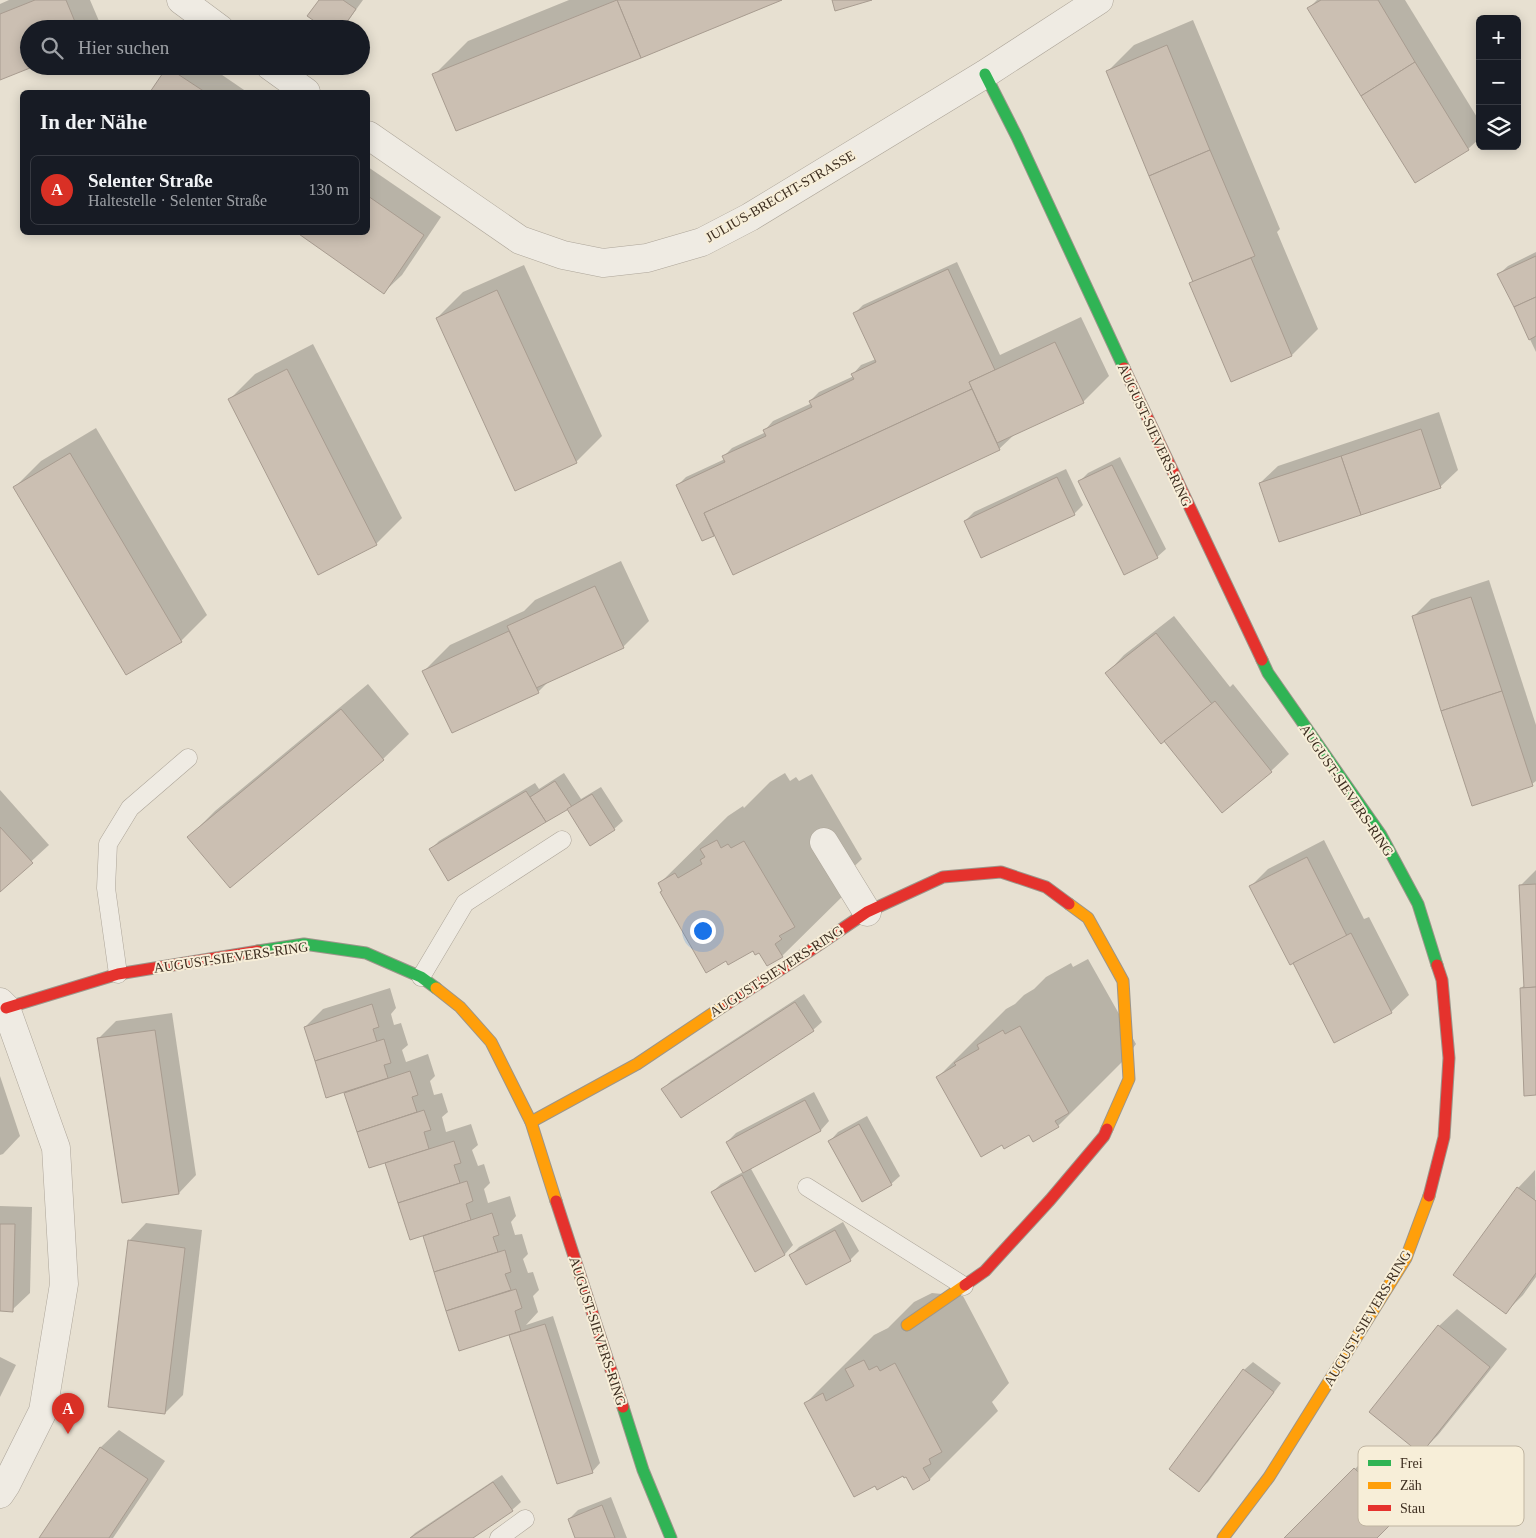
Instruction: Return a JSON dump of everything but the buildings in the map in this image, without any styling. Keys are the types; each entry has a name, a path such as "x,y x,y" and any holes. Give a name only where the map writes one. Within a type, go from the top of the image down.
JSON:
{"street":[{"path":"181,0 208,20"},
{"name":"JULIUS-BRECHT-STRASSE","path":"370,136 520,240 563,255 603,263 648,258 702,242 750,217 986,74 1099,0"},
{"name":"AUGUST-SIEVERS-RING","path":"986,74 1268,673 1381,835 1418,904 1442,980 1450,1058 1444,1137 1427,1202 1406,1258 1269,1477 1223,1538"},
{"path":"282,75 303,90"},
{"path":"824,842 867,912"},
{"name":"AUGUST-SIEVERS-RING","path":"531,1122 637,1064 867,912 943,877 1001,872 1046,887 1088,918 1123,981 1129,1079 1104,1136 1050,1200 985,1271 907,1325"},
{"name":"AUGUST-SIEVERS-RING","path":"3,1005 118,974 304,944 366,953 421,977 460,1007 492,1042 531,1122 643,1470 672,1538"},
{"path":"0,1494 43,1411 64,1284 56,1148 3,1005"}],"lane":[{"path":"118,974 106,888 108,844 130,808 188,758"},
{"path":"421,977 465,903 562,840"},
{"path":"806,1187 964,1286"},
{"path":"499,1538 525,1518"}],"traffic: fast":[{"path":"985,74 1017,137 1124,368"},
{"path":"1262,660 1268,673 1381,835 1418,904 1437,965"},
{"path":"258,951 304,944 366,953 421,977 436,988"},
{"path":"623,1407 643,1470 671,1538"}],"traffic: slow":[{"path":"1069,904 1088,918 1123,981 1129,1079 1107,1129"},
{"path":"436,988 460,1007 491,1042 531,1122 556,1201"},
{"path":"531,1122 637,1064 728,1003"},
{"path":"1223,1538 1269,1477 1406,1258 1429,1196"},
{"path":"907,1325 965,1285"}],"traffic: jam":[{"path":"1124,368 1262,660"},
{"path":"728,1003 867,912 943,877 1001,872 1046,887 1069,904"},
{"path":"6,1008 118,974 258,951"},
{"path":"1429,1196 1444,1137 1449,1058 1442,980 1437,965"},
{"path":"965,1285 985,1271 1050,1200 1104,1136 1107,1129"},
{"path":"556,1201 623,1407"}],"place":[{"name":"Selenter Straße","path":"68,1434"}]}
